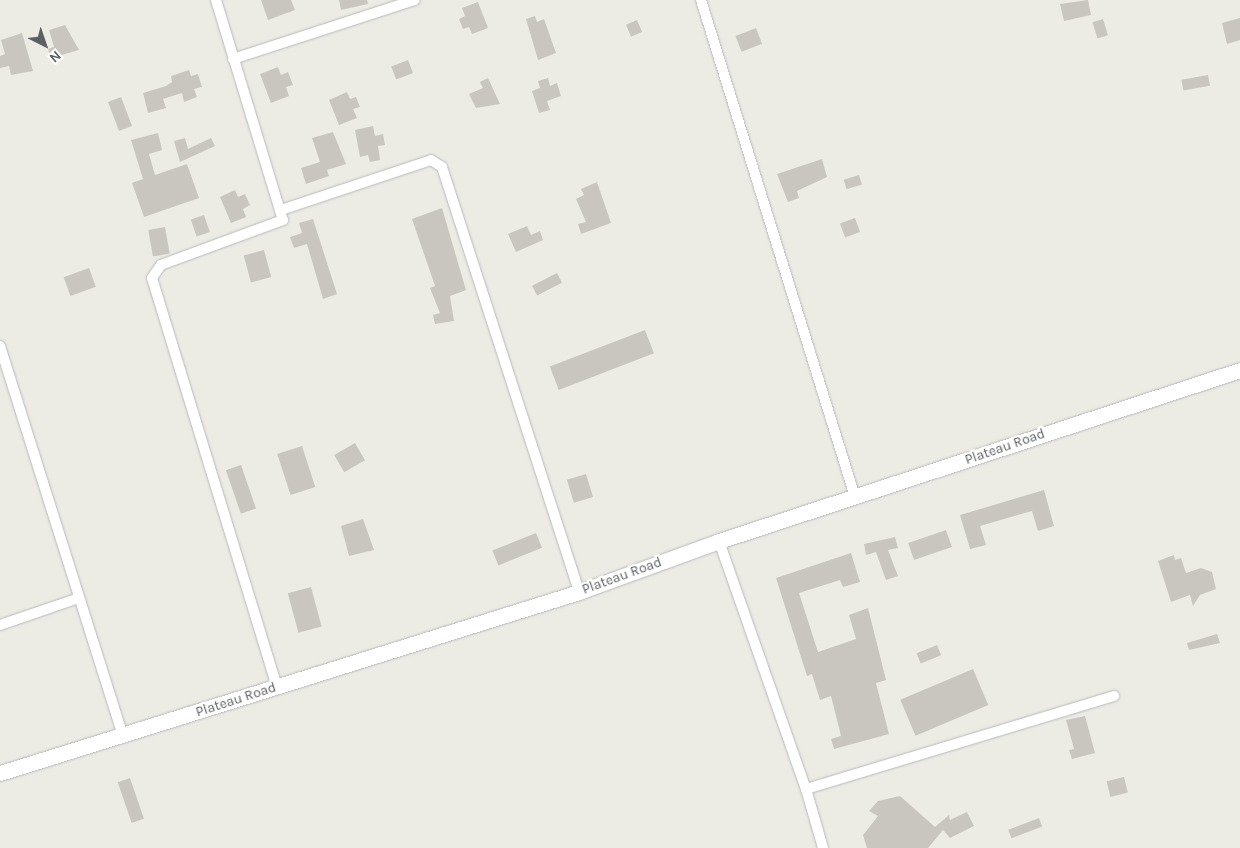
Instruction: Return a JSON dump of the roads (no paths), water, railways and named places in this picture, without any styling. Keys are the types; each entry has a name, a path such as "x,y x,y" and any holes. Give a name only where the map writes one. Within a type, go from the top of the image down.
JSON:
{"street":[{"path":"216,0 283,220 275,226 161,265 152,278 277,687"},
{"path":"233,59 416,0"},
{"path":"701,0 855,497"},
{"path":"281,210 431,160 442,167 579,592"},
{"path":"0,348 123,736"},
{"name":"Plateau Road","path":"0,773 579,592 719,541 1240,370"},
{"path":"719,541 806,789 823,848"},
{"path":"0,625 80,598"},
{"path":"806,789 1114,696"}]}
